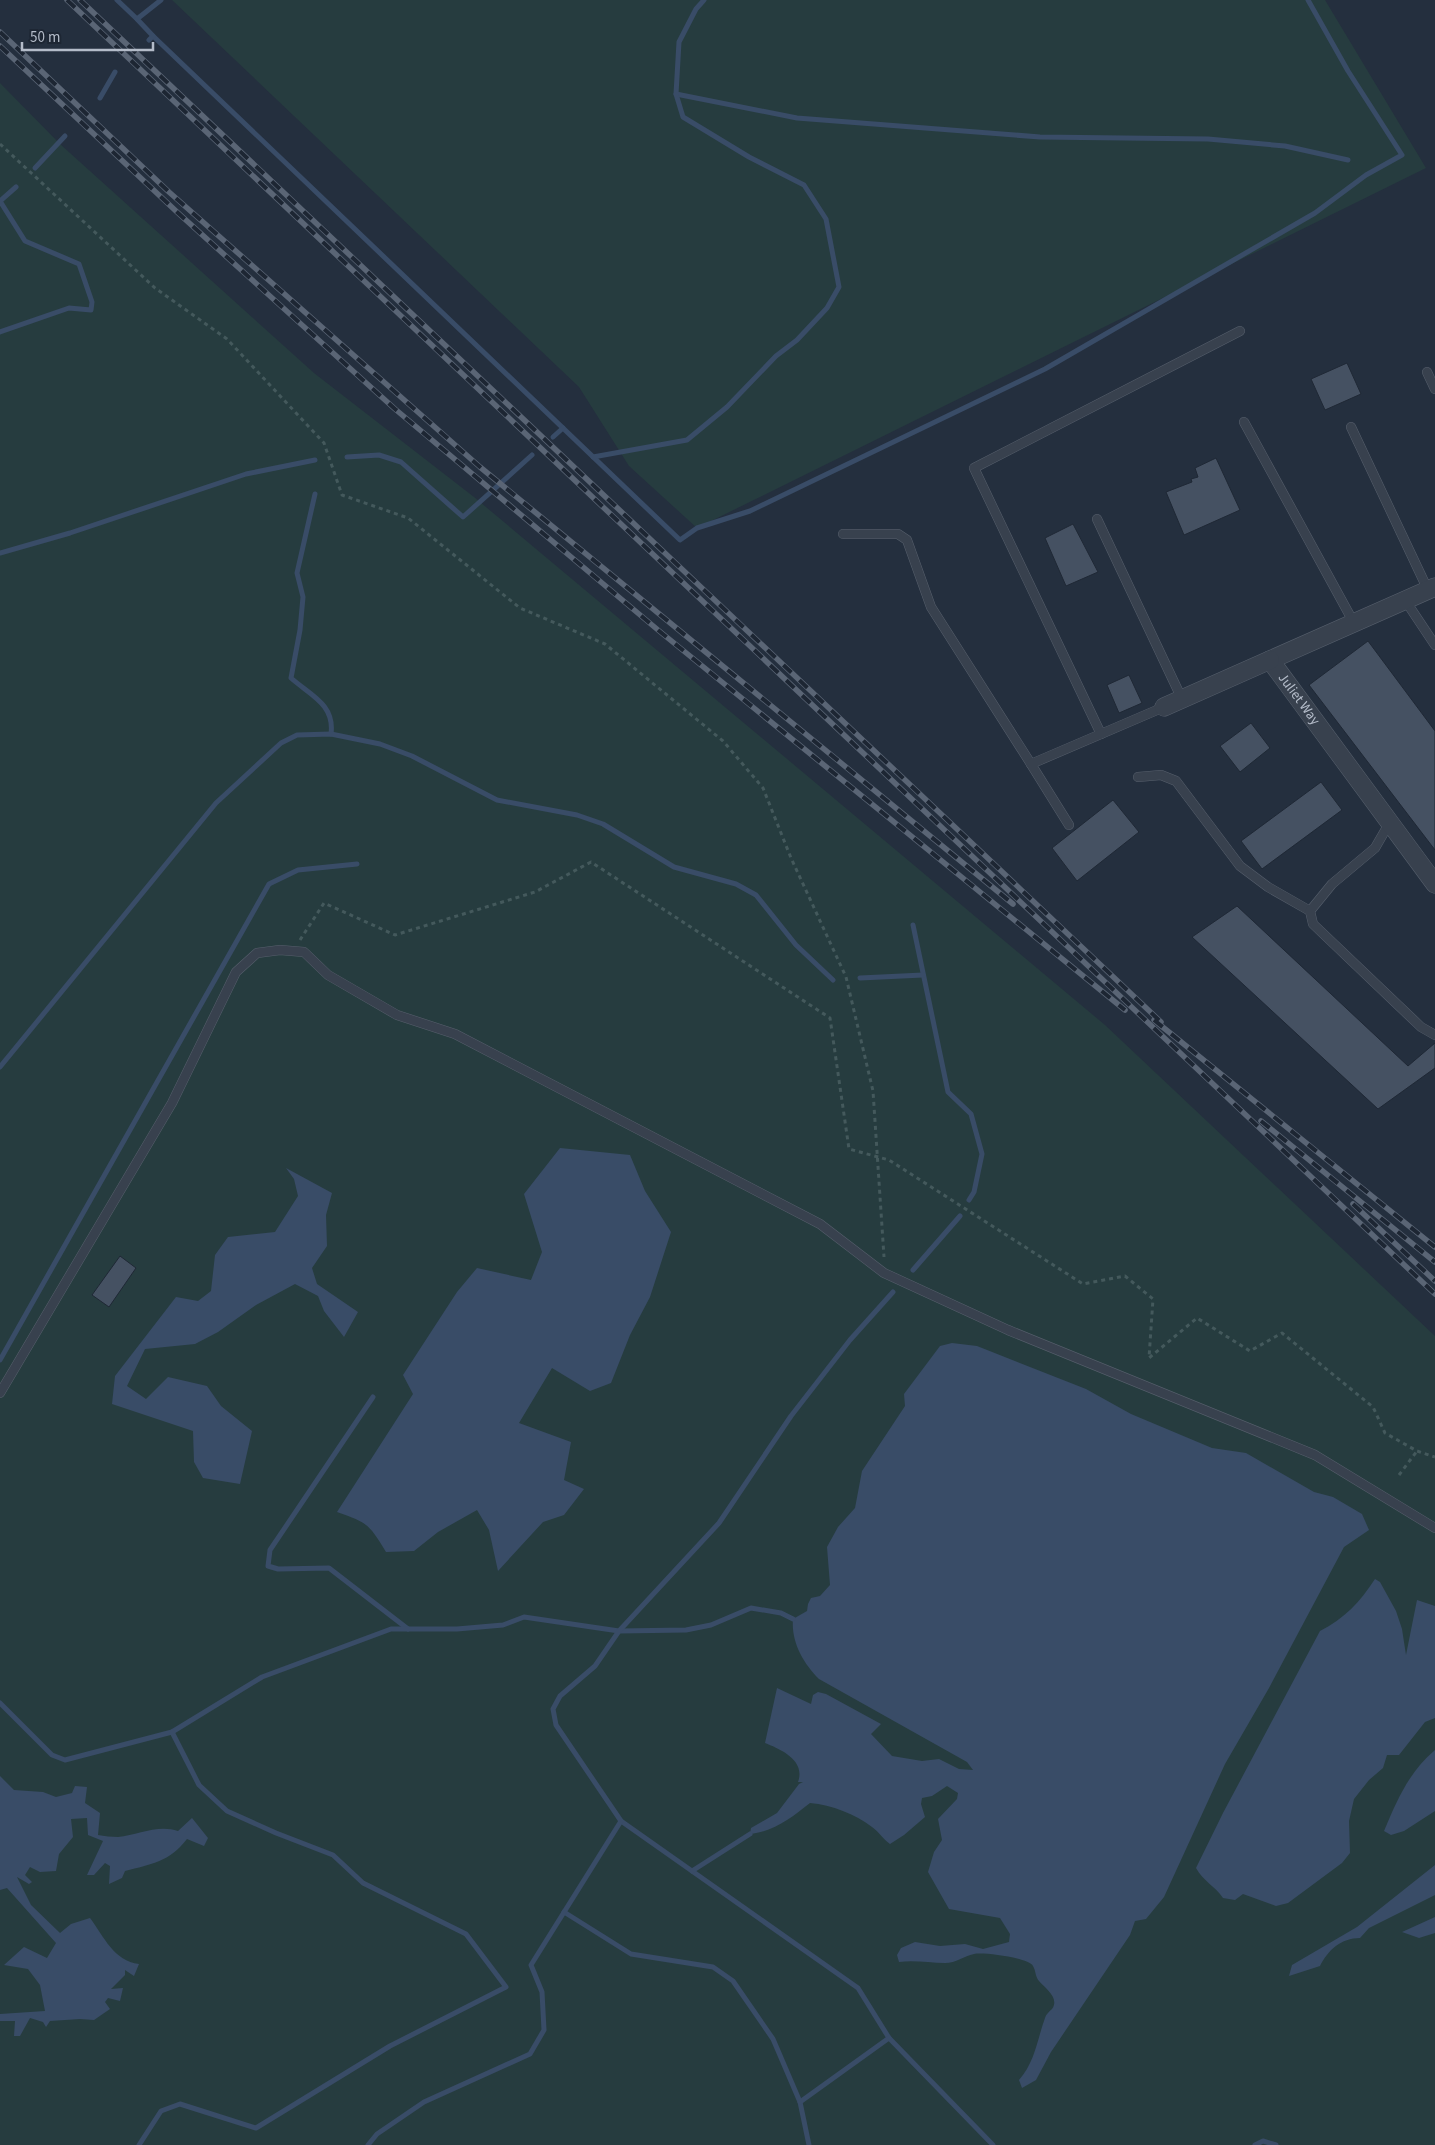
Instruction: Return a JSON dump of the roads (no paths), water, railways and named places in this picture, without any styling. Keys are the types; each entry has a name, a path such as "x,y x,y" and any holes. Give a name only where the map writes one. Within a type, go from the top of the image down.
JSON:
{"street":[{"name":"Juliet Way","path":"1432,589 1270,660 1435,884"},
{"path":"1164,707 1270,660"}],"lane":[{"path":"1101,734 974,468 1240,331"},
{"path":"1427,372 1435,389"},
{"path":"1244,422 1354,623"},
{"path":"1351,427 1432,589"},
{"path":"1098,519 1182,699"},
{"path":"843,534 898,534 907,540 912,549 931,607 1069,825"},
{"path":"1405,600 1435,644"},
{"path":"1031,764 1164,707"},
{"path":"1138,777 1161,776 1176,781 1240,866 1268,887 1310,910 1314,924 1421,1027 1435,1035"},
{"path":"1310,910 1332,884 1375,848 1390,822"},
{"path":"0,1393 172,1103 236,972 258,953 304,952 328,975 397,1015 455,1034 820,1224 884,1273 1008,1330 1315,1455 1435,1528"}],"water":[{"path":"560,1148 630,1155 645,1191 671,1232 650,1297 630,1335 611,1383 590,1391 552,1368 519,1423 571,1442 564,1480 584,1489 564,1515 543,1522 498,1571 489,1530 477,1510 438,1532 414,1551 386,1552 376,1535 367,1526 362,1522 337,1512 413,1394 403,1375 457,1292 477,1268 531,1280 542,1252 524,1194"},
{"path":"286,1168 332,1193 326,1215 327,1246 312,1268 317,1284 358,1312 344,1337 324,1311 318,1296 295,1284 256,1305 218,1332 195,1344 145,1349 127,1386 146,1399 168,1377 207,1386 221,1406 252,1431 240,1484 203,1478 194,1462 193,1431 112,1404 115,1376 176,1297 198,1301 211,1291 215,1255 228,1237 275,1232 298,1196 294,1179"},
{"path":"952,1343 977,1346 1086,1389 1131,1414 1212,1448 1246,1453 1314,1492 1333,1497 1362,1514 1369,1530 1344,1547 1269,1688 1225,1764 1164,1897 1146,1919 1135,1921 1130,1935 1051,2052 1036,2080 1022,2088 1019,2080 1029,2066 1045,2017 1054,2005 1053,1997 1038,1979 1033,1966 1024,1960 987,1954 974,1954 945,1963 899,1962 897,1955 901,1948 915,1942 940,1946 965,1944 983,1949 1009,1942 1010,1934 1000,1918 949,1909 928,1872 934,1852 942,1840 938,1819 957,1799 958,1793 947,1786 932,1796 922,1798 921,1804 925,1817 890,1844 874,1829 858,1818 835,1808 810,1803 775,1827 750,1834 751,1828 777,1813 799,1784 803,1782 798,1782 798,1767 790,1756 765,1743 777,1688 811,1704 813,1695 818,1692 826,1694 881,1724 871,1734 892,1756 922,1761 939,1759 959,1769 973,1770 967,1762 819,1679 799,1652 793,1628 793,1619 807,1611 811,1598 820,1596 830,1585 827,1547 838,1527 855,1508 862,1471 905,1406 904,1394 940,1346"},
{"path":"1375,1579 1380,1582 1396,1611 1402,1629 1406,1655 1417,1600 1435,1606 1435,1718 1425,1722 1399,1755 1387,1755 1383,1768 1369,1780 1354,1799 1349,1821 1350,1853 1342,1863 1288,1903 1276,1906 1243,1894 1235,1900 1223,1898 1196,1868 1223,1813 1320,1631 1337,1621 1351,1609"},
{"path":"1435,1750 1435,1811 1404,1831 1391,1835 1384,1831 1411,1777"},
{"path":"0,1776 14,1790 43,1792 56,1797 72,1793 75,1786 87,1787 85,1803 100,1813 98,1835 118,1837 163,1829 178,1831 192,1818 208,1838 204,1846 187,1839 174,1853 152,1864 125,1871 122,1878 109,1884 110,1866 105,1863 94,1875 87,1875 103,1841 88,1835 87,1818 71,1819 73,1837 59,1854 56,1871 40,1872 30,1867 25,1875 32,1882 29,1884 17,1877 31,1905 60,1933 71,1924 90,1918 116,1953 130,1962 139,1964 134,1976 125,1970 125,1975 111,1989 123,1988 120,2001 108,1998 105,2002 110,2009 94,2020 50,2021 46,2027 43,2022 30,2018 20,2036 14,2036 15,2021 0,2021 0,2014 45,2011 40,1985 28,1969 4,1965 24,1947 47,1958 56,1943 7,1888 0,1890"},
{"path":"1435,1865 1435,1895 1369,1928 1360,1938 1347,1940 1336,1946 1320,1966 1289,1976 1292,1965 1357,1927"},
{"path":"1435,1917 1435,1933 1419,1938 1402,1932"}],"waterway":[{"path":"117,0 137,19"},
{"path":"149,40 153,36 137,19 161,0"},
{"path":"593,457 687,440 727,407 776,356 797,340 827,308 839,287 826,219 804,185 749,157 683,117 676,94 679,42 696,9 704,0"},
{"path":"153,36 680,540 697,528 750,511 1045,369 1315,213 1366,175 1402,155 1348,71 1308,0"},
{"path":"100,98 115,72"},
{"path":"676,94 797,118 1040,137 1208,139 1285,146 1348,160"},
{"path":"35,168 65,136"},
{"path":"0,201 16,187"},
{"path":"0,201 25,241 79,264 92,302 91,310 69,308 0,332"},
{"path":"553,437 563,428"},
{"path":"347,457 379,455 401,462 463,517 532,455"},
{"path":"0,553 70,533 246,474 315,460"},
{"path":"315,494 297,573 303,597 300,630 291,678 320,701 329,715 331,734"},
{"path":"0,1067 216,803 281,743 297,735 331,734 380,744 412,756 497,800 577,815 603,824 674,867 736,884 756,895 796,945 833,980"},
{"path":"0,1360 269,884 298,870 357,864"},
{"path":"913,925 948,1092 971,1114 982,1154 974,1192 969,1200"},
{"path":"860,978 923,975"},
{"path":"913,1270 960,1216"},
{"path":"368,2145 377,2134 424,2102 530,2054 544,2030 542,1992 531,1965 621,1821 556,1725 553,1709 560,1696 595,1666 619,1631 719,1523 791,1416 850,1340 893,1292"},
{"path":"373,1397 270,1550 268,1566 278,1569 329,1568 408,1629"},
{"path":"0,1703 52,1755 65,1760 172,1732 262,1677 391,1629 457,1629 503,1625 524,1617 619,1631 686,1630 711,1625 751,1608 781,1613 793,1619"},
{"path":"139,2145 161,2111 180,2104 256,2128 390,2046 506,1987 466,1934 363,1883 333,1855 276,1833 227,1811 199,1785 172,1732"},
{"path":"621,1821 858,1988 889,2038 993,2145"},
{"path":"692,1871 750,1834"},
{"path":"564,1912 631,1954 713,1967 733,1981 773,2039 800,2102 809,2145"},
{"path":"800,2102 889,2038"},
{"path":"1255,2145 1263,2141 1276,2145"}],"railway":[{"path":"67,0 1435,1294"},
{"path":"80,0 1161,1022"},
{"path":"0,32 169,192 480,467 1013,904"},
{"path":"0,46 177,212 395,409 658,630 1125,1010"},
{"path":"1154,1020 1435,1247"},
{"path":"1261,1121 1435,1262"},
{"path":"1353,1204 1435,1281"}]}
